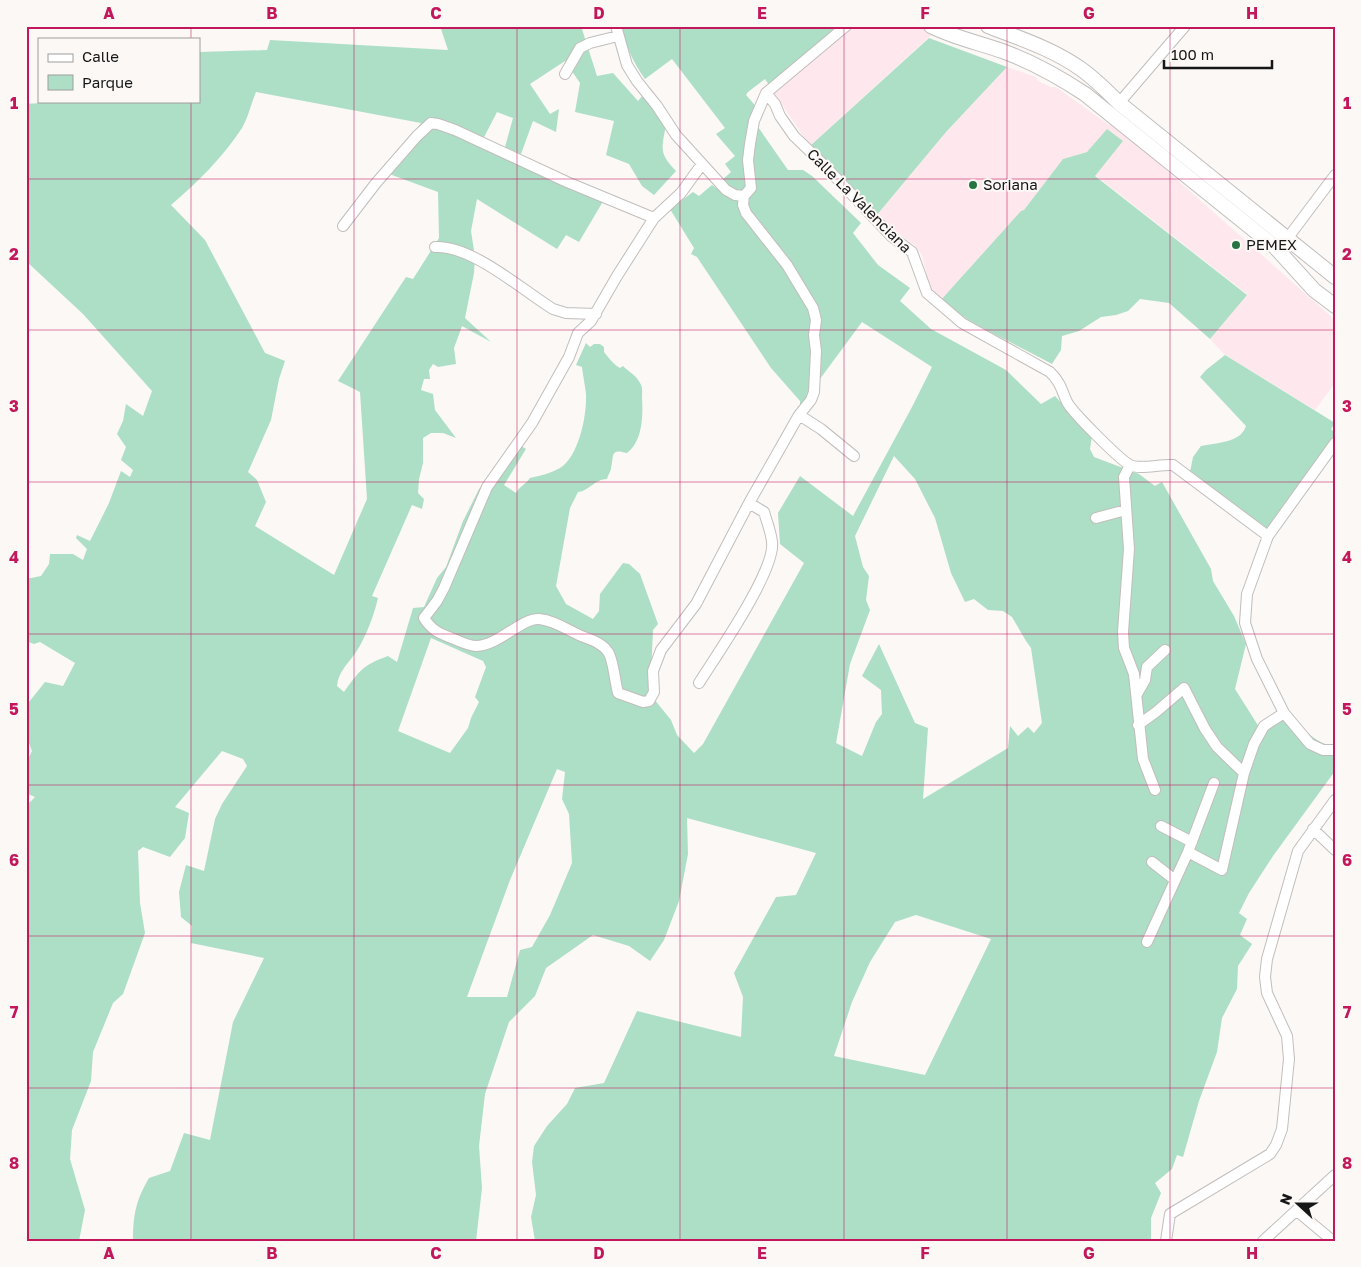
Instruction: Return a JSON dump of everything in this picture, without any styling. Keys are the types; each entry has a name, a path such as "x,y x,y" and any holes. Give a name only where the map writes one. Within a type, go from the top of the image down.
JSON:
{"main road":[{"path":"931,26 947,34 1022,59 1062,79 1084,94 1275,246 1324,304 1335,314"},
{"path":"988,26 1037,46 1080,68 1119,103 1335,277"},
{"path":"1314,290 1335,306"}],"street":[{"path":"702,164 681,193 654,218 617,276 596,314 578,333 569,357 532,423 487,487 444,588 424,618 437,633 471,646 478,646 503,638 531,620 539,619 551,622 600,644 609,652 618,693 643,702 649,701 654,692 653,670 661,650 696,604 749,503 814,392 816,351 814,335 816,320 813,308 786,265 746,213 743,205 744,196 752,188 748,160 754,122 766,93 846,26"},
{"path":"1119,103 1185,26"},
{"path":"565,74 580,48 617,31 627,65 676,135 726,190 735,195 744,196"},
{"name":"Calle La Valenciana","path":"766,93 775,104 780,116 794,136 891,236 912,252 927,293 962,323 1050,372 1058,380 1068,403 1099,438 1130,465"},
{"path":"343,226 376,183 417,136 431,124 438,124 455,130 567,182 654,218"},
{"path":"1287,239 1335,175"},
{"path":"436,247 444,246 484,262 553,309 566,313 596,314"},
{"path":"799,415 821,429 854,456"},
{"path":"1335,443 1268,536 1247,594 1245,623 1256,659 1284,713 1310,744 1323,750 1335,750"},
{"path":"1155,790 1143,759 1134,674 1124,648 1123,632 1129,549 1124,477 1130,465 1143,468 1154,464 1173,464 1268,536"},
{"path":"699,683 742,613 771,560 773,543 764,512 749,503"},
{"path":"1096,518 1126,510"},
{"path":"1137,694 1145,680 1147,667 1165,650"},
{"path":"1138,724 1156,712 1184,688 1217,747 1244,773"},
{"path":"1161,826 1222,870 1244,773 1254,744 1264,726 1284,713"},
{"path":"1147,942 1190,847 1214,782"},
{"path":"1166,1241 1167,1224 1170,1214 1270,1154 1276,1145 1282,1129 1289,1059 1287,1036 1267,993 1265,977 1267,959 1298,851 1335,800"},
{"path":"1313,829 1335,850"},
{"path":"1152,862 1175,880"},
{"path":"1266,1240 1332,1181"},
{"path":"1297,1211 1333,1241"}],"shaded area":[{"path":"853,26 941,26 810,146 772,90"},
{"path":"1007,67 1036,77 1038,81 1051,87 1056,87 1109,125 1112,122 1335,320 1335,383 1315,410 1225,355 1210,339 1247,294 1095,175 1122,141 1063,159 1024,210 1021,211 940,301 928,292 928,280 922,255 914,245 876,216 946,132"}],"green space":[{"path":"440,26 581,26 597,76 613,73 638,101 643,95 666,124 663,150 666,159 676,171 654,195 642,186 629,164 606,155 614,121 575,112 580,83 565,61 530,84 550,114 559,109 556,132 533,121 521,154 505,147 513,118 497,112 481,143 605,198 579,242 566,235 557,249 477,199 471,231 475,257 474,273 465,318 491,342 462,326 454,348 456,364 438,367 433,364 429,370 430,379 424,379 421,390 433,394 435,410 456,438 443,433 431,433 423,438 423,463 418,493 424,499 422,509 412,505 372,596 378,598 367,631 358,649 342,671 337,686 344,692 362,670 380,659 388,656 397,662 413,608 424,607 437,578 446,567 463,521 479,489 505,456 513,441 526,449 504,485 516,493 530,478 560,468 567,462 577,445 586,403 582,367 576,365 586,343 590,347 594,344 600,344 604,347 604,352 613,363 620,368 623,366 641,385 641,427 636,442 627,453 615,452 607,479 578,492 570,508 556,586 566,604 593,619 599,611 600,594 623,563 629,564 640,574 658,624 653,630 650,694 671,720 677,735 694,753 703,744 804,563 780,544 778,513 800,476 853,516 932,367 862,322 800,406 800,401 771,368 697,257 691,254 694,248 670,209 693,192 699,196 712,185 719,190 725,185 722,180 731,172 725,164 735,156 716,134 725,128 672,59 645,79 630,54 622,26 853,26 772,90 765,79 748,92 746,95 760,111 756,124 788,170 803,170 812,176 861,223 853,233 878,265 910,288 900,301 931,329 1006,370 1041,404 1055,396 1092,436 1090,449 1094,457 1139,474 1155,486 1162,482 1211,569 1213,581 1234,616 1246,644 1235,689 1259,727 1294,717 1317,740 1335,746 1335,771 1273,856 1249,893 1239,913 1247,919 1240,935 1252,944 1238,966 1237,989 1222,1018 1217,1052 1199,1101 1183,1157 1177,1155 1172,1169 1155,1183 1161,1193 1151,1218 1151,1241 535,1241 531,1217 536,1195 532,1162 534,1146 547,1126 567,1104 575,1088 604,1083 637,1011 741,1037 743,997 734,973 776,897 796,895 816,853 687,818 688,854 679,901 664,940 650,961 629,946 593,935 546,968 535,996 509,1022 485,1094 479,1146 482,1188 476,1241 133,1241 136,1208 149,1178 170,1171 184,1133 210,1140 233,1022 264,958 191,943 192,926 181,917 179,892 186,865 204,871 215,819 222,804 247,766 243,759 222,751 175,807 189,813 185,838 170,857 143,847 138,851 140,903 145,933 123,994 113,1003 93,1052 91,1081 72,1130 70,1159 85,1210 79,1241 26,1241 26,806 35,797 26,793 26,763 32,751 29,743 26,743 26,700 29,702 45,682 63,686 75,663 40,642 34,644 26,641 26,579 41,576 49,564 50,554 73,554 83,560 87,549 76,538 77,535 90,541 109,503 121,471 130,477 133,470 121,460 126,447 117,434 123,421 126,404 143,416 152,391 83,314 26,261 26,104 56,102 200,102 200,52 267,50 270,40 448,50","holes":["256,92 421,123 384,172 438,192 439,238 413,279 406,277 338,381 360,392 367,499 334,575 255,526 266,502 257,480 248,472 271,420 279,379 285,361 265,353 205,240 171,205 209,169 235,139 244,124","894,456 915,479 935,518 951,573 965,602 974,599 988,610 1003,611 1012,617 1031,648 1042,723 1034,733 1028,727 1018,736 1010,726 1008,748 923,799 928,728 915,723 879,644 862,676 881,690 882,714 876,722 862,756 836,743 850,664 870,610 866,600 869,576 863,567 855,536","431,638 483,661 486,667 475,697 479,702 468,728 450,753 398,731","557,769 565,772 562,799 569,814 572,863 550,915 532,947 520,950 507,997 467,997 510,880","916,915 991,939 925,1075 834,1056 852,1002 870,962 895,922"]},
{"path":"929,38 1007,67 946,132 876,216 810,146"},
{"path":"1107,129 1123,141 1095,176 1247,295 1210,339 1169,303 1140,299 1128,311 1101,317 1079,331 1062,336 1061,350 1052,364 981,327 940,301 1021,211 1024,210 1063,159 1087,152"},
{"path":"1225,355 1335,423 1331,429 1335,433 1335,453 1277,532 1268,536 1189,477 1193,457 1201,446 1233,439 1243,432 1246,426 1200,377"}],"place":[{"name":"Soriana","path":"973,185"},
{"name":"PEMEX","path":"1236,245"}]}
